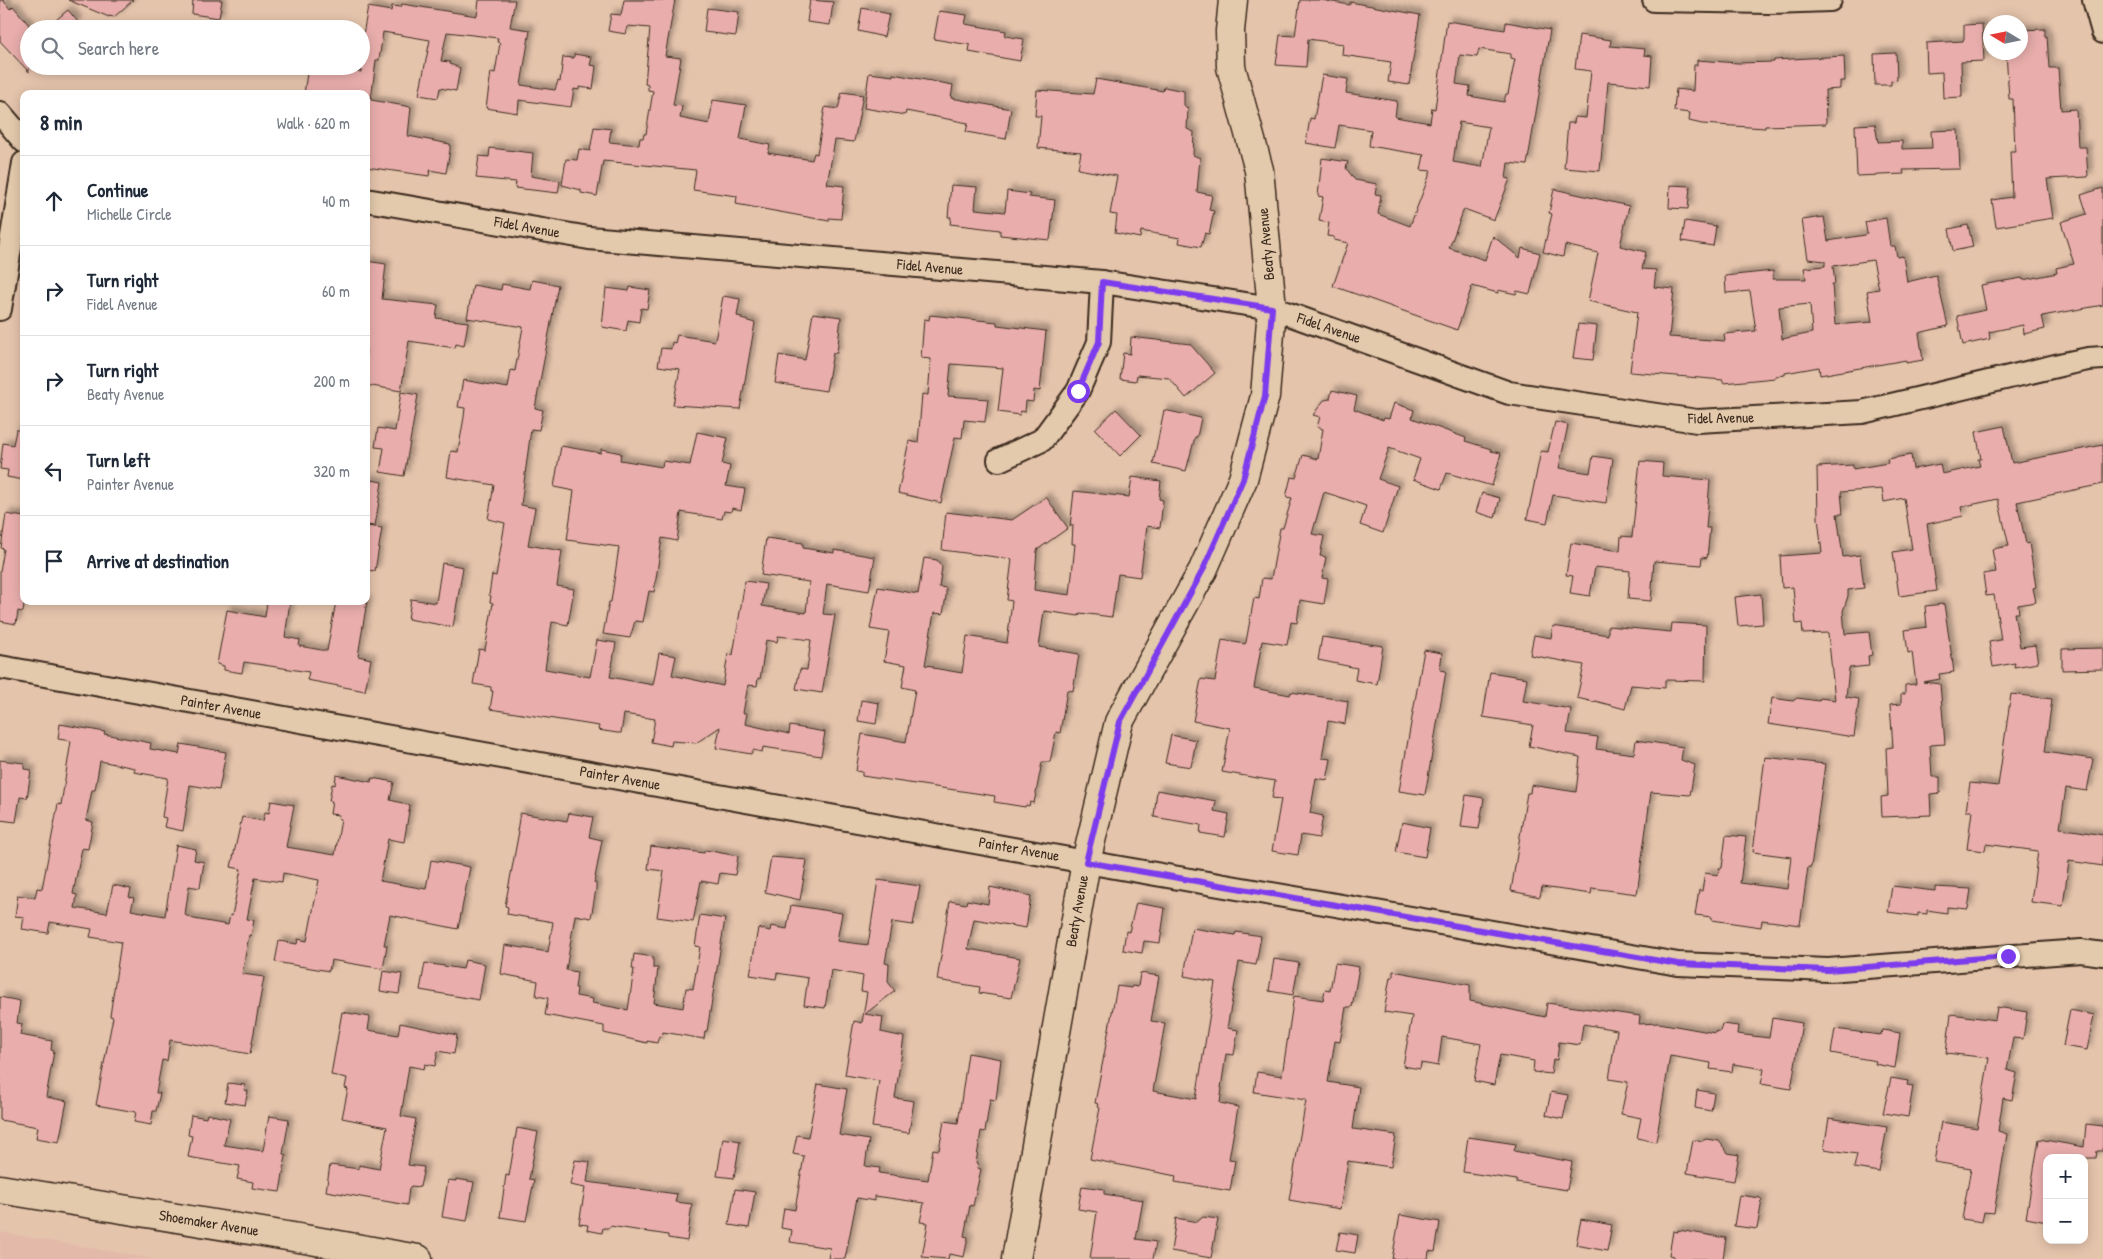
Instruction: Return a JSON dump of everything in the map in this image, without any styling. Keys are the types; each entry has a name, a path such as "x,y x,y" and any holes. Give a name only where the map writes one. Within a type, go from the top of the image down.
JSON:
{"street":[{"name":"Beaty Avenue","path":"1016,1259 1086,862 1120,722 1203,570 1243,479 1265,396 1272,308 1259,170 1231,67 1230,31 1233,0"},
{"path":"1654,0 1759,2 1830,0"},
{"path":"2094,0 2103,32"},
{"path":"0,113 20,136"},
{"path":"0,309 20,187"},
{"name":"Fidel Avenue","path":"370,201 589,238 1102,282 1272,308 1509,393 1697,421 1862,412 2064,364 2103,358"},
{"path":"999,460 1042,440 1078,391 1099,342 1102,282"},
{"name":"Painter Avenue","path":"0,668 1086,862 1678,964 1828,970 2081,951 2103,954"},
{"name":"Shoemaker Avenue","path":"0,1189 418,1259"}],"shaded area":[{"path":"0,1232 156,1259 0,1259"}],"building":[{"path":"0,0 3,0 10,9 13,6 25,20 20,20 20,62 0,41"},
{"path":"68,0 133,0 114,17 109,17"},
{"path":"193,0 222,0 219,18 192,14"},
{"path":"479,0 515,0 510,27 530,30 521,85 555,90 558,81 560,82 563,57 574,58 574,54 592,57 590,65 596,66 593,89 579,87 579,90 574,89 571,107 519,100 518,113 486,108 491,72 495,73 500,43 497,42 498,38 447,32 441,61 450,62 450,64 460,68 456,91 440,88 438,98 419,95 430,40 383,32 379,60 376,60 371,100 411,107 408,136 450,144 446,173 430,170 429,176 370,168 370,90 305,90 307,75 370,75 370,20 366,20 368,7 391,11 392,6 401,7 402,4 477,16"},
{"path":"624,0 675,0 665,56 681,58 673,105 682,106 680,118 709,124 713,100 746,105 740,139 770,145 768,153 812,160 814,153 817,154 825,107 838,109 842,92 863,95 854,142 835,140 827,184 844,186 841,219 829,218 829,221 736,204 737,196 693,190 696,170 603,161 597,196 581,193 581,190 562,185 566,159 577,160 579,149 590,151 594,127 611,129 609,142 639,145 640,138 643,138 644,134 646,134 653,91 648,90 648,85 645,84 650,28 628,26 626,34 608,31 611,14 621,15"},
{"path":"810,0 833,2 830,25 807,22"},
{"path":"1300,0 1321,0 1350,5 1350,2 1420,15 1409,85 1388,82 1391,62 1342,55 1343,44 1308,39 1306,67 1276,65 1280,35 1295,36"},
{"path":"707,8 739,12 736,36 704,32"},
{"path":"862,8 889,14 884,37 858,31"},
{"path":"68,10 76,20 56,20"},
{"path":"939,11 967,15 965,24 1006,31 1005,36 1024,39 1020,61 969,52 970,45 934,39"},
{"path":"1447,21 1505,30 1506,22 1550,30 1527,165 1508,163 1506,178 1510,179 1494,220 1464,209 1449,248 1485,260 1493,236 1520,258 1522,248 1540,253 1530,294 1517,291 1516,294 1498,290 1498,293 1472,286 1457,330 1333,286 1348,243 1334,240 1334,237 1327,236 1329,223 1319,221 1323,197 1318,196 1322,158 1348,162 1346,168 1355,180 1377,184 1375,194 1381,195 1378,214 1410,226 1431,171 1421,170 1424,155 1369,146 1371,130 1339,125 1335,148 1306,143 1310,118 1314,119 1322,75 1348,79 1346,93 1397,101 1395,117 1430,123 1432,108 1435,109","holes":["1479,49 1511,54 1511,58 1515,59 1508,94 1506,94 1504,102 1469,96 1470,86 1456,84 1460,55 1477,57","1459,122 1489,127 1482,167 1453,162"]},
{"path":"1982,24 1984,61 1961,62 1962,97 1943,98 1942,72 1927,73 1926,43 1963,41 1964,25"},
{"path":"2045,29 2049,68 2058,68 2061,110 2076,109 2078,147 2086,147 2088,177 2047,179 2053,218 1996,227 1992,200 2012,197 2010,151 2015,151 2013,99 2009,99 2007,60 2028,60 2028,30"},
{"path":"1579,35 1611,40 1610,46 1645,49 1644,55 1652,56 1650,86 1608,82 1600,171 1564,168 1568,123 1574,123 1575,117 1586,118 1591,71 1575,69"},
{"path":"1896,53 1897,80 1891,81 1891,85 1875,85 1874,54"},
{"path":"1844,56 1845,81 1840,81 1840,89 1825,90 1826,124 1765,126 1765,128 1702,124 1689,121 1690,113 1674,111 1676,89 1693,91 1694,65 1697,65 1697,60 1738,63"},
{"path":"869,73 893,76 893,74 953,85 951,98 1011,109 1006,139 966,132 968,123 906,111 905,115 864,108"},
{"path":"1096,79 1163,91 1164,87 1184,91 1184,105 1188,109 1187,129 1194,132 1193,155 1200,158 1197,192 1212,195 1209,210 1214,211 1209,234 1205,233 1201,247 1179,243 1180,238 1141,231 1140,238 1115,233 1117,215 1110,214 1117,176 1078,169 1081,152 1038,148 1041,116 1035,116 1037,90 1093,94"},
{"path":"1875,124 1878,142 1902,141 1902,149 1932,148 1931,131 1958,130 1960,169 1903,170 1904,174 1857,176 1855,125"},
{"path":"490,148 533,153 531,176 560,181 558,193 515,188 516,182 476,178 479,156 489,157"},
{"path":"951,185 977,187 975,209 1005,212 1007,191 1030,194 1029,197 1055,200 1050,240 1000,235 1000,230 950,224 951,217 948,217"},
{"path":"1670,185 1690,186 1688,209 1669,208"},
{"path":"2103,188 2103,305 2042,316 2045,329 2024,334 2023,325 1989,332 1990,339 1963,345 1957,316 1986,310 1981,285 2022,278 2023,280 2057,273 2056,268 2074,264 2061,222 2087,214 2081,195"},
{"path":"1554,189 1629,206 1620,246 1646,252 1642,269 1656,270 1654,287 1674,289 1669,337 1725,341 1724,334 1756,331 1750,291 1726,293 1725,276 1773,271 1773,279 1806,279 1804,268 1825,266 1825,261 1808,259 1802,220 1824,217 1828,241 1865,235 1867,233 1865,222 1886,218 1890,246 1895,246 1897,257 1903,256 1907,282 1936,275 1948,326 1919,333 1923,360 1906,363 1906,360 1820,375 1819,367 1785,373 1785,375 1775,376 1775,378 1723,383 1723,380 1630,372 1637,312 1588,301 1598,253 1565,245 1563,257 1543,252 1552,214 1549,213","holes":["1873,260 1879,289 1867,291 1872,322 1835,325 1832,284 1835,284 1833,266","1810,304 1812,333 1782,339 1779,307"]},
{"path":"1685,221 1716,226 1713,246 1682,241"},
{"path":"1968,225 1973,247 1953,251 1949,229"},
{"path":"370,262 386,264 382,299 438,305 436,318 468,322 464,346 456,344 455,348 409,341 401,391 370,386"},
{"path":"532,280 558,285 535,408 543,410 539,430 531,429 521,505 535,508 528,545 562,551 557,586 574,589 568,625 552,622 545,669 590,677 597,640 616,643 610,677 653,685 659,653 676,656 672,675 723,686 728,654 733,655 745,581 766,584 762,606 806,613 809,582 761,575 766,538 803,543 803,548 834,553 834,550 875,557 869,591 827,584 823,614 835,615 822,693 796,689 800,669 807,670 811,640 778,636 777,642 766,640 760,679 758,678 757,686 748,685 743,713 747,713 745,724 789,734 790,726 825,732 821,756 763,747 762,752 753,750 751,754 716,748 720,727 696,743 672,741 671,746 651,742 655,719 624,714 621,733 617,733 598,730 599,726 490,709 493,691 491,691 491,687 473,684 479,649 485,650 493,603 490,602 491,596 489,595 492,575 496,576 505,523 488,519 494,485 447,477 451,451 458,452 464,417 465,408 458,407 463,380 508,388 511,370 515,371 523,327 467,318 473,285 501,290 502,284 530,289"},
{"path":"630,287 650,290 647,309 641,308 639,322 628,320 626,331 602,327 606,288 629,291"},
{"path":"723,296 740,299 737,316 755,323 740,409 673,405 680,369 658,366 661,348 671,349 672,342 675,343 677,335 715,341"},
{"path":"813,313 841,317 837,353 833,353 826,391 775,383 779,355 805,360"},
{"path":"930,315 997,322 997,325 1046,331 1040,391 1034,390 1033,402 1026,401 1025,412 1021,411 1020,415 998,412 1003,368 951,364 948,396 988,399 985,422 964,420 962,438 955,437 941,503 898,493 909,441 918,443 922,394 928,395 931,359 921,358 924,319 929,320"},
{"path":"1578,324 1597,326 1593,360 1573,358"},
{"path":"1131,337 1190,344 1215,373 1186,398 1169,378 1137,375 1136,381 1120,379 1123,353 1130,354"},
{"path":"1332,390 1357,396 1354,409 1383,420 1384,418 1389,419 1394,403 1414,410 1412,418 1466,438 1465,441 1501,453 1492,486 1447,473 1441,489 1413,479 1420,459 1389,448 1378,479 1398,486 1383,533 1360,525 1366,506 1324,492 1312,534 1324,536 1320,556 1326,557 1322,578 1328,579 1324,604 1300,600 1297,623 1291,622 1287,645 1262,641 1254,688 1290,695 1291,692 1348,701 1345,724 1328,721 1322,758 1331,759 1327,780 1316,778 1310,813 1323,816 1319,838 1301,835 1298,855 1272,851 1281,799 1272,798 1275,781 1222,772 1230,728 1193,721 1201,679 1215,681 1222,640 1245,644 1246,642 1254,598 1259,599 1262,578 1271,579 1280,528 1283,528 1292,498 1286,497 1291,477 1296,478 1303,455 1318,459 1323,429 1317,427 1320,417 1313,415 1324,400 1330,399"},
{"path":"401,392 418,395 404,476 380,472 384,448 375,447 378,428 395,431"},
{"path":"1116,409 1141,435 1120,456 1095,429"},
{"path":"1164,410 1201,418 1186,471 1153,464"},
{"path":"1555,422 1568,425 1559,468 1590,473 1593,456 1613,459 1606,503 1553,495 1547,523 1527,519 1541,451 1548,452"},
{"path":"2004,426 2012,463 2103,445 2103,484 2017,502 2026,544 2029,543 2036,587 2033,588 2036,602 2018,605 2019,613 2014,613 2020,647 2035,645 2038,663 2014,667 2015,663 1993,667 1989,642 2001,640 1994,595 1986,596 1983,574 1996,572 1992,549 2009,546 1998,499 1961,507 1963,516 1927,524 1937,591 1899,596 1893,552 1912,549 1904,498 1884,502 1882,489 1841,492 1843,514 1837,514 1843,557 1860,555 1864,588 1848,590 1843,611 1845,634 1869,632 1872,655 1868,656 1869,666 1849,668 1846,697 1859,699 1854,737 1768,724 1772,698 1793,701 1797,698 1819,701 1820,698 1835,700 1828,633 1803,634 1802,623 1796,624 1793,587 1782,588 1780,556 1822,553 1818,518 1817,467 1853,465 1853,469 1888,463 1887,459 1911,455 1913,469 1940,464 1942,474 1980,466 1978,459 1981,459 1976,432"},
{"path":"16,430 20,430 20,479 7,477 8,470 0,469 3,443 13,445"},
{"path":"697,432 728,438 722,464 730,466 726,486 745,489 741,510 732,508 731,512 724,511 722,519 681,512 677,541 662,538 654,592 649,591 643,622 635,621 630,638 603,634 609,602 611,602 619,547 567,540 574,491 554,487 561,446 601,453 601,449 621,453 620,460 662,467 663,461 690,465"},
{"path":"1640,461 1663,463 1662,476 1710,480 1706,528 1710,528 1707,558 1702,557 1701,565 1654,561 1651,601 1628,599 1630,571 1595,567 1590,596 1570,593 1573,576 1566,575 1571,543 1620,551 1621,536 1632,537"},
{"path":"1132,477 1161,481 1159,499 1163,500 1160,528 1147,526 1140,577 1118,574 1112,617 1080,613 1079,616 1044,611 1039,647 1079,654 1073,691 1067,690 1060,733 1056,732 1050,762 1042,762 1034,803 1030,802 1029,806 1026,805 1025,807 994,802 995,796 862,776 862,772 856,771 862,734 906,742 915,690 902,687 906,665 884,661 889,632 870,629 878,587 918,594 924,558 937,560 942,567 939,587 946,588 943,614 934,613 925,665 962,673 967,636 1007,643 1012,601 1007,600 1012,559 942,550 946,512 1012,520 1046,497 1068,528 1037,550 1034,590 1070,595 1075,544 1072,544 1073,524 1070,527 1074,491 1129,497"},
{"path":"370,480 382,482 375,526 370,525"},
{"path":"1482,493 1500,498 1495,518 1476,512"},
{"path":"6,514 20,516 20,605 24,605 23,612 18,611 16,624 0,621 0,572 4,549 1,548"},
{"path":"370,526 382,528 375,571 370,570"},
{"path":"442,563 463,567 453,627 408,619 411,599 436,603"},
{"path":"1761,594 1763,624 1738,626 1735,597"},
{"path":"1944,604 1954,672 1939,674 1940,679 1923,682 1940,684 1945,744 1930,745 1932,777 1940,777 1940,793 1930,794 1931,815 1882,817 1881,797 1888,796 1886,748 1893,747 1890,705 1901,704 1901,694 1905,694 1905,685 1916,684 1912,652 1908,653 1905,630 1927,627 1925,606"},
{"path":"266,605 289,605 285,637 300,640 299,646 327,651 335,605 366,605 358,656 371,659 365,691 307,680 309,672 244,662 242,673 224,670 224,666 217,664 227,610 265,617"},
{"path":"1672,623 1706,625 1705,681 1665,680 1665,688 1631,685 1625,709 1577,698 1584,665 1530,655 1534,635 1551,638 1553,626 1608,635 1608,626 1671,632"},
{"path":"1322,637 1383,646 1377,684 1355,680 1357,668 1318,660"},
{"path":"2103,648 2103,669 2062,670 2062,649"},
{"path":"1424,650 1442,653 1440,670 1446,671 1425,795 1399,791"},
{"path":"1490,672 1527,678 1523,701 1571,709 1567,733 1598,737 1596,749 1634,754 1636,740 1683,747 1681,760 1695,765 1690,795 1651,792 1637,894 1592,888 1591,894 1542,887 1540,897 1511,891 1527,793 1530,793 1531,785 1576,792 1580,757 1529,746 1533,725 1483,717"},
{"path":"2011,694 2052,699 2045,752 2093,759 2087,791 2066,788 2060,828 2103,835 2103,866 2069,861 2063,906 2031,902 2038,851 1986,844 1985,851 1967,849 1972,811 1966,811 1970,783 1998,786"},
{"path":"861,700 879,703 876,724 858,721"},
{"path":"60,724 151,743 150,749 179,754 181,744 226,752 219,790 190,785 183,831 164,827 166,818 162,817 168,778 134,772 135,768 100,761 95,790 92,790 86,820 93,822 88,849 82,848 73,894 77,895 75,908 107,913 113,885 131,889 129,897 134,898 131,910 165,916 176,845 196,849 194,860 204,862 200,888 189,886 185,915 194,919 228,925 230,915 232,916 241,869 231,867 242,817 263,821 265,812 269,813 271,801 294,805 286,847 335,855 341,819 338,818 339,815 330,814 332,801 329,801 332,784 335,785 336,775 371,782 372,778 394,782 390,800 410,805 404,842 388,839 380,881 426,889 431,860 470,867 458,929 390,915 384,945 387,945 383,969 331,960 329,971 275,962 279,941 297,944 298,939 307,941 319,880 283,873 282,882 255,878 247,919 254,920 251,936 249,935 242,974 264,977 250,1054 170,1040 167,1061 162,1060 156,1093 160,1093 156,1111 153,1111 151,1125 134,1122 136,1112 96,1105 113,1017 110,1016 121,942 90,937 92,929 50,922 48,933 22,929 24,917 15,916 18,895 35,898 37,888 42,889 58,804 61,805 71,741 58,739"},
{"path":"1171,735 1196,740 1191,767 1165,763"},
{"path":"1765,757 1825,764 1811,867 1808,867 1800,925 1762,920 1761,927 1712,920 1712,917 1695,915 1699,890 1702,891 1705,873 1718,875 1719,868 1722,868 1726,835 1746,837 1740,883 1787,889 1791,857 1753,852"},
{"path":"0,760 24,763 24,769 31,770 27,798 20,797 16,822 0,820"},
{"path":"1157,790 1216,801 1214,811 1229,814 1225,837 1200,833 1201,825 1154,817"},
{"path":"1466,795 1484,798 1479,829 1461,827"},
{"path":"520,813 567,821 569,813 593,817 589,837 602,840 594,883 596,883 596,889 591,918 575,915 566,970 577,972 576,996 593,999 592,1003 628,1010 634,969 632,969 634,954 653,957 653,968 658,968 654,1003 683,1008 686,988 693,989 700,947 695,946 700,915 725,919 707,1031 705,1031 704,1039 663,1032 662,1037 659,1036 657,1043 647,1041 647,1043 604,1033 604,1026 545,1015 548,998 536,996 538,981 501,974 505,945 548,952 553,922 507,914 508,907 505,906 519,831 517,831"},
{"path":"1402,822 1430,828 1425,857 1396,852"},
{"path":"651,846 704,853 705,850 738,856 735,875 720,873 718,884 701,881 693,922 657,917 664,871 648,869"},
{"path":"771,857 807,860 800,900 765,892"},
{"path":"878,880 920,886 913,925 892,922 885,963 889,964 888,982 895,991 865,1014 883,1017 881,1032 904,1037 895,1098 914,1101 909,1133 872,1127 879,1081 845,1075 854,1021 862,1023 867,992 861,991 863,976 831,970 825,1008 804,1005 808,978 777,973 776,979 750,975 758,928 770,931 771,926 787,929 791,905 842,913 837,941 868,945"},
{"path":"1892,886 1935,891 1935,887 1971,889 1968,909 1947,907 1947,913 1927,910 1927,914 1918,913 1918,916 1888,912"},
{"path":"990,887 1031,896 1026,928 974,919 968,949 1020,958 1011,998 979,993 980,987 937,980 950,901 966,904 967,900 988,904"},
{"path":"1136,903 1165,908 1160,943 1144,941 1142,953 1123,950 1126,931 1129,932"},
{"path":"1192,928 1235,935 1236,932 1261,936 1256,965 1239,962 1227,1028 1238,1030 1234,1055 1226,1054 1220,1103 1238,1107 1229,1159 1235,1160 1230,1191 1175,1182 1176,1176 1090,1159 1100,1108 1095,1103 1117,986 1138,987 1140,973 1159,976 1151,1021 1165,1023 1153,1091 1196,1099 1215,982 1184,976"},
{"path":"1274,959 1299,963 1293,995 1269,991"},
{"path":"465,960 485,964 479,1000 420,990 425,963 463,969"},
{"path":"1335,963 1359,967 1352,1007 1346,1007 1340,1042 1335,1041 1328,1082 1359,1087 1353,1129 1396,1135 1391,1167 1348,1161 1340,1209 1289,1200 1306,1100 1254,1092 1257,1072 1282,1076 1294,996 1323,1000 1325,990 1330,991"},
{"path":"383,971 402,974 399,994 380,991"},
{"path":"1393,971 1470,985 1470,1001 1545,1017 1547,1003 1640,1016 1639,1024 1659,1023 1715,1033 1716,1031 1720,1032 1722,1024 1738,1026 1737,1034 1769,1038 1772,1018 1802,1023 1791,1089 1761,1084 1764,1069 1733,1064 1732,1072 1710,1069 1711,1063 1670,1056 1656,1142 1637,1138 1641,1118 1621,1114 1628,1082 1609,1079 1617,1030 1583,1024 1580,1045 1559,1042 1557,1060 1553,1059 1551,1074 1533,1072 1534,1061 1500,1055 1494,1085 1474,1081 1481,1044 1442,1037 1438,1066 1421,1063 1420,1069 1403,1066 1412,1016 1384,1012 1390,977 1393,977"},
{"path":"0,997 20,1001 17,1023 22,1024 20,1035 52,1041 51,1050 54,1051 46,1097 67,1101 59,1142 36,1138 38,1127 0,1120"},
{"path":"1997,1007 2027,1012 2023,1039 2013,1038 2007,1070 2017,1073 2012,1100 2003,1098 1998,1131 2007,1134 1994,1213 1984,1212 1982,1222 1962,1219 1971,1168 1934,1162 1941,1122 1977,1128 1989,1058 1946,1053 1951,1014 1995,1020"},
{"path":"2070,1010 2094,1015 2087,1050 2063,1046"},
{"path":"342,1012 370,1017 368,1030 398,1035 400,1023 457,1035 454,1054 438,1051 435,1066 425,1064 424,1069 409,1066 401,1116 416,1119 408,1165 424,1167 420,1187 411,1186 409,1188 407,1205 326,1191 330,1165 359,1169 359,1165 379,1169 387,1127 342,1118 348,1089 345,1088 347,1078 331,1075"},
{"path":"1835,1029 1880,1035 1883,1030 1900,1033 1895,1068 1875,1064 1876,1061 1831,1053"},
{"path":"968,1053 1001,1059 996,1100 990,1099 985,1132 981,1131 976,1163 978,1163 977,1168 981,1169 973,1206 970,1205 964,1236 968,1237 964,1257 949,1254 948,1259 922,1257 928,1223 920,1222 924,1203 875,1196 875,1201 857,1198 845,1259 828,1259 830,1248 790,1242 792,1230 781,1228 784,1208 795,1210 804,1156 793,1154 797,1135 808,1137 818,1084 847,1089 839,1135 869,1140 865,1166 880,1168 879,1173 928,1180 933,1149 939,1150 944,1121 958,1123"},
{"path":"1891,1078 1908,1081 1907,1085 1913,1086 1908,1117 1883,1113"},
{"path":"228,1083 245,1085 244,1090 248,1091 245,1105 225,1102"},
{"path":"1697,1090 1714,1093 1711,1111 1695,1108"},
{"path":"1551,1092 1568,1095 1563,1119 1546,1115"},
{"path":"207,1114 230,1119 224,1145 263,1151 269,1116 289,1119 283,1154 286,1155 280,1192 252,1188 253,1182 237,1179 240,1166 188,1157 192,1136 188,1135 191,1115 206,1118"},
{"path":"1829,1118 1887,1127 1879,1172 1854,1168 1857,1154 1824,1149"},
{"path":"2086,1124 2103,1126 2103,1151 2097,1151 2096,1158 2088,1158 2088,1154 2043,1154 2043,1221 2026,1218 2039,1139 2084,1147"},
{"path":"517,1128 538,1132 529,1179 534,1180 526,1221 500,1217 506,1175 509,1176"},
{"path":"1468,1137 1516,1144 1514,1151 1572,1162 1567,1190 1463,1172"},
{"path":"723,1138 740,1141 734,1178 717,1176"},
{"path":"1706,1139 1719,1141 1728,1153 1739,1155 1734,1181 1687,1173 1693,1140 1702,1141"},
{"path":"575,1160 590,1162 587,1182 677,1194 675,1202 692,1204 687,1241 668,1238 668,1235 610,1226 609,1228 603,1228 602,1233 587,1230 588,1225 579,1224 585,1188 570,1185"},
{"path":"456,1179 474,1182 467,1221 442,1217 448,1180 456,1181"},
{"path":"1082,1186 1104,1189 1104,1194 1143,1200 1136,1239 1156,1242 1153,1259 1090,1259 1097,1212 1078,1209"},
{"path":"735,1189 755,1192 749,1228 729,1225"},
{"path":"1739,1195 1760,1198 1762,1200 1757,1229 1734,1226"},
{"path":"1400,1215 1440,1222 1435,1252 1429,1251 1428,1259 1392,1259"},
{"path":"1203,1217 1218,1219 1211,1258 1171,1251 1176,1218 1197,1222"},
{"path":"1581,1219 1612,1225 1607,1251 1576,1245"},
{"path":"1678,1230 1726,1238 1723,1259 1674,1259 1674,1256 1669,1255 1673,1231 1678,1232"},
{"path":"1340,1232 1358,1235 1355,1253 1336,1250"}],"route":[{"path":"1078,391 1099,342 1102,282 1272,308 1265,396 1243,479 1203,570 1120,722 1086,862 1678,964 1828,970 2008,956"}]}
